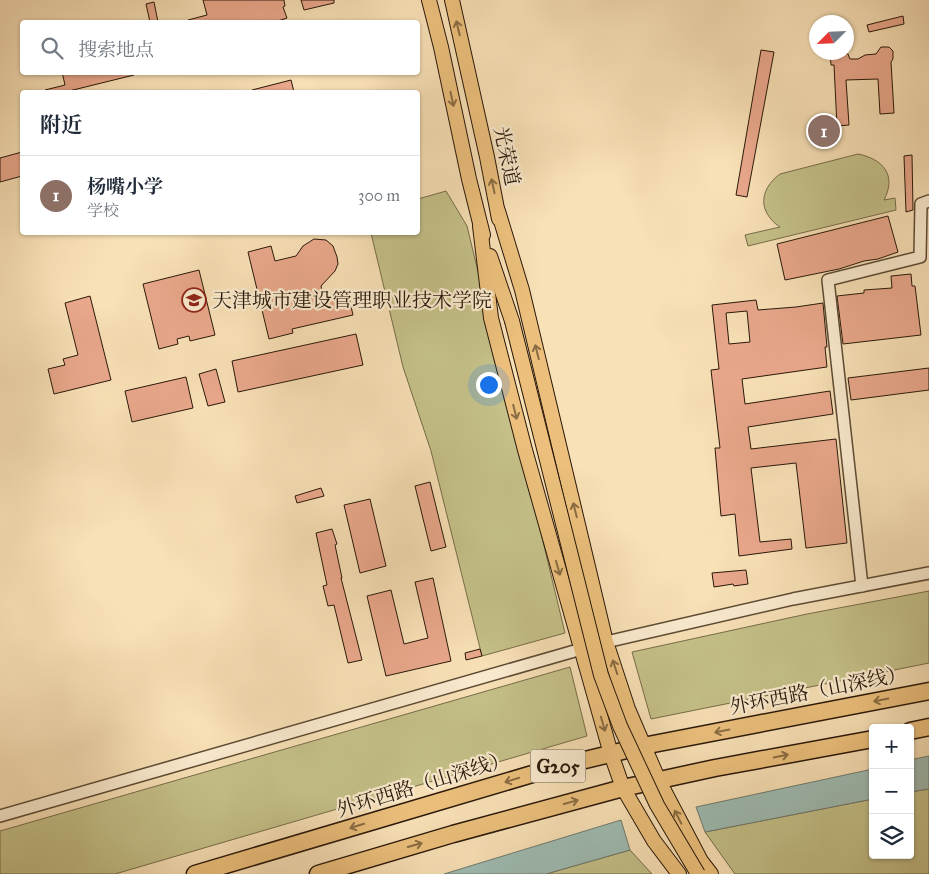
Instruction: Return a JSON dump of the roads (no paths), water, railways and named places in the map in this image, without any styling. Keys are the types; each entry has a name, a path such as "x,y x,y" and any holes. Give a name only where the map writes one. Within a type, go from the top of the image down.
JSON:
{"highway":[{"name":"外环西路（山深线）","path":"195,874 556,767 643,746 929,691"},
{"path":"914,730 929,727"},
{"name":"G205","path":"318,874 453,834 623,788 715,768 869,740"}],"main road":[{"name":"光荣道","path":"429,0 480,226"},
{"name":"光荣道","path":"452,0 498,211 512,321"},
{"path":"498,211 522,290 606,642 628,709 643,746 701,861 711,874"},
{"path":"480,226 512,321 601,675 620,726 657,805 698,874"},
{"path":"480,226 491,318 525,450 611,754 623,788 654,841 679,874"}],"street":[{"path":"862,586 828,280 920,257 921,204 929,201"},
{"path":"0,816 606,642 793,599 929,573"}],"water":[{"path":"929,756 929,789 914,791 914,759"},
{"path":"869,770 869,800 705,832 696,807"},
{"path":"621,820 630,850 546,874 444,874"}],"place":[{"name":"杨嘴小学","path":"824,131"},
{"name":"天津城市建设管理职业技术学院","path":"194,300"}]}
